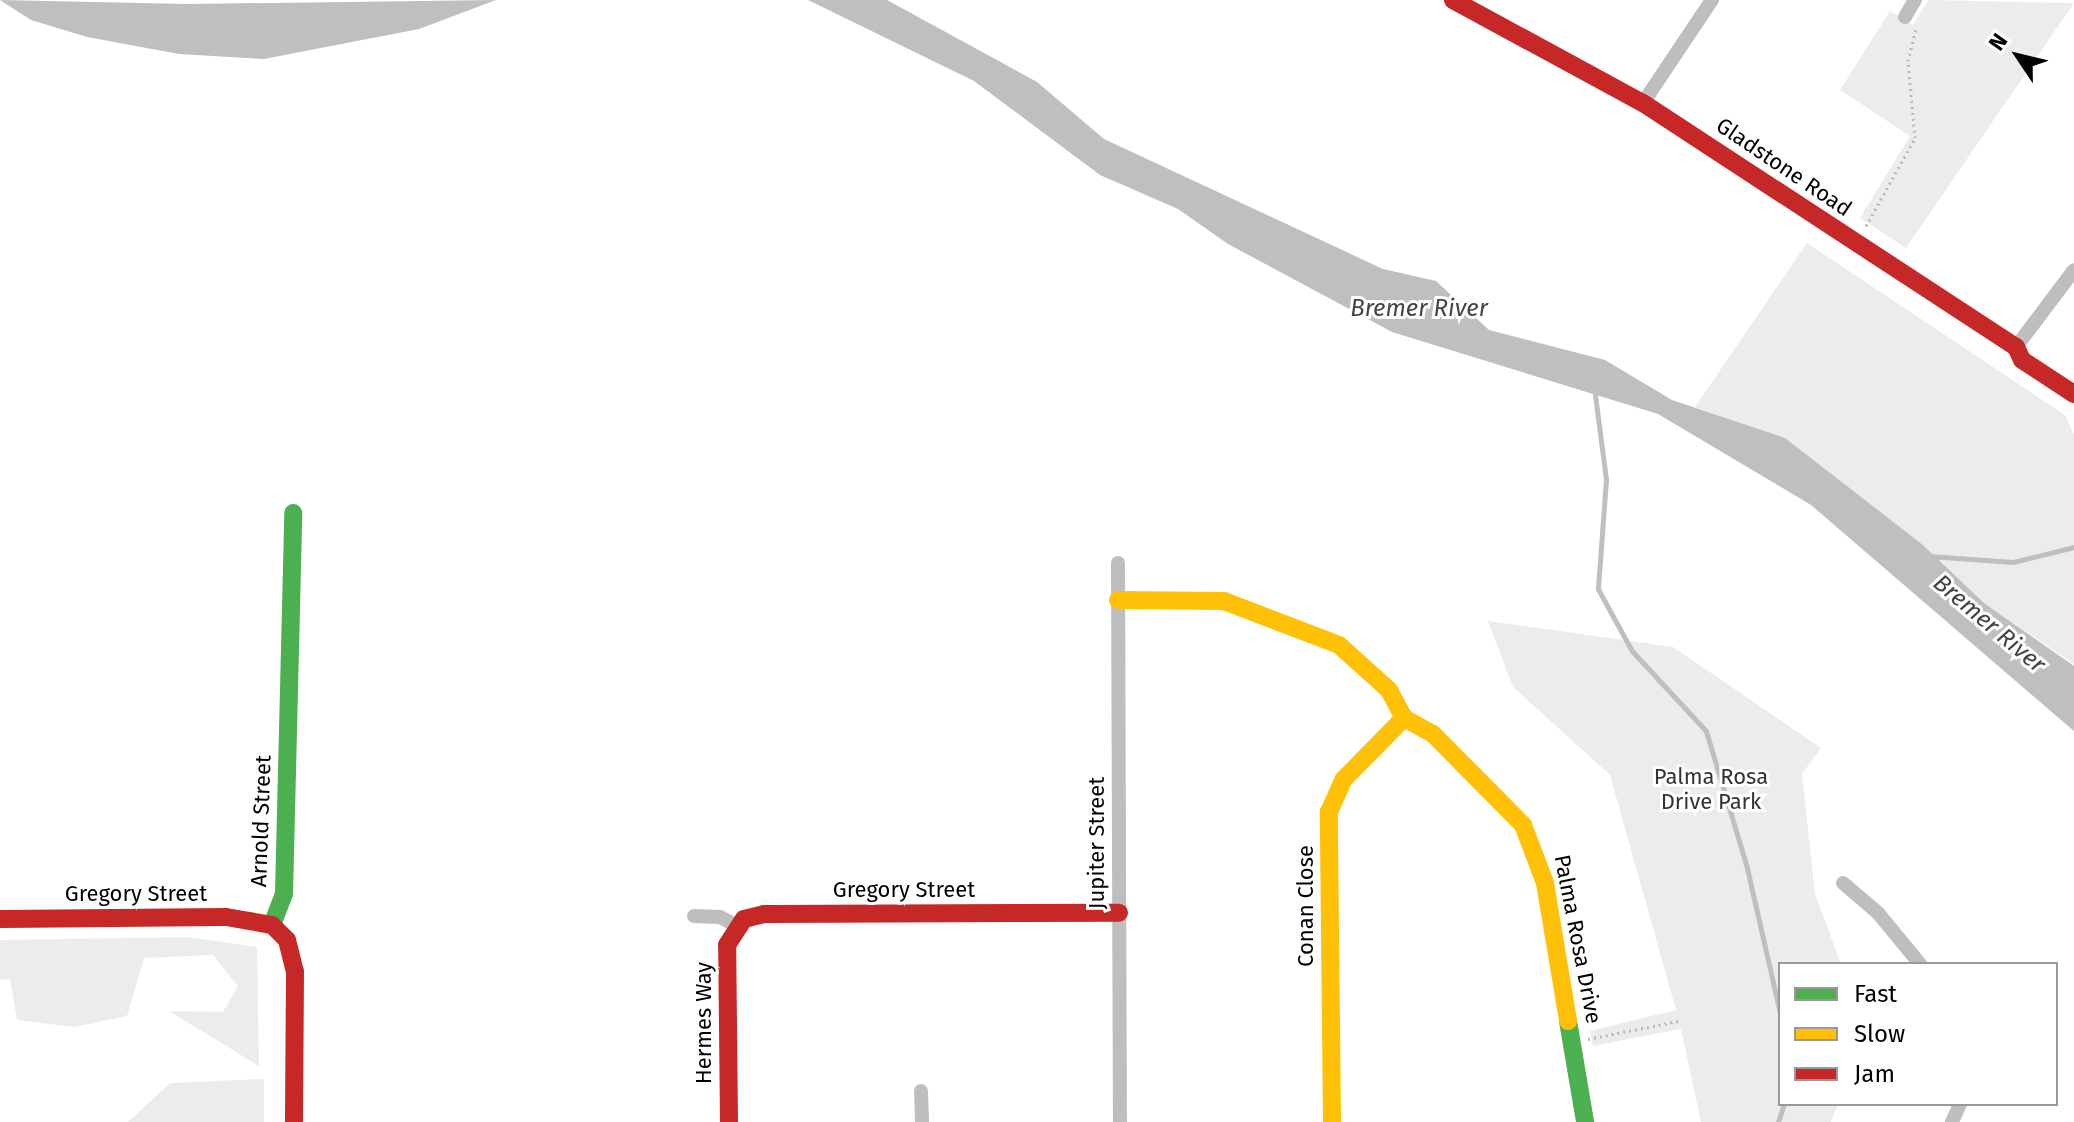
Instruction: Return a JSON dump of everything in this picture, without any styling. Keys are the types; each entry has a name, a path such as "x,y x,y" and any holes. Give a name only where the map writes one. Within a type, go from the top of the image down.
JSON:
{"street":[{"name":"Gladstone Road","path":"1453,0 1643,103 2016,347 2022,360 2074,394"},
{"path":"1643,103 1712,0"},
{"path":"1913,18 1915,0"},
{"path":"2016,347 2074,270"},
{"name":"Arnold Street","path":"272,925 284,894 293,513"},
{"name":"Jupiter Street","path":"1118,563 1120,1122"},
{"name":"Palma Rosa Drive","path":"1118,600 1224,601 1339,645 1389,690 1404,718 1433,734 1509,808 1533,840 1573,1041 1585,1122"},
{"name":"Conan Close","path":"1332,1122 1329,812 1344,779 1404,718"},
{"path":"1843,883 1878,913 1918,962"},
{"name":"Gregory Street","path":"694,916 720,917 736,925 764,914 1119,913"},
{"name":"Gregory Street","path":"0,919 226,917 272,925"},
{"path":"272,925 287,940 295,972 294,1122"},
{"name":"Hermes Way","path":"729,1122 727,945 736,925"},
{"path":"921,1091 922,1122"}],"path":[{"path":"1856,243 1915,138 1908,61 1913,18"},
{"path":"1573,1041 1678,1021"}],"green space":[{"path":"1928,0 2074,3 1906,248 1860,218 1910,136 1840,90 1890,11 1913,25"},
{"path":"1807,243 2065,415 2074,434 2074,664 1984,603 1923,545 1785,439 1695,407"},
{"name":"Palma Rosa Drive Park","path":"1488,621 1673,647 1821,748 1802,774 1815,894 1840,962 1778,962 1778,1106 1837,1106 1831,1122 1701,1122 1681,1029 1593,1046 1590,1031 1676,1010 1610,775 1513,687"},
{"path":"188,937 257,947 259,1066 169,1011 223,1012 238,986 213,955 144,958 127,1016 74,1027 17,1020 10,979 0,980 0,940"},
{"path":"264,1079 264,1122 128,1122 170,1083"}],"water":[{"path":"0,0 187,4 496,0 419,29 264,59 179,54 87,37 31,20"},
{"name":"Bremer River","path":"808,0 887,0 1037,82 1104,139 1383,269 1436,281 1489,330 1605,360 1672,400 1785,438 1923,545 1984,603 2074,666 2074,731 1811,505 1658,414 1392,332 1228,244 1178,209 1100,175 974,81"}],"waterway":[{"path":"1594,387 1606,479 1598,589 1632,651 1706,731 1747,868 1778,1004"},
{"path":"1929,556 2013,562 2074,547"},
{"path":"1778,1122 1783,1106"}],"traffic: fast":[{"path":"272,925 284,894 293,513"},
{"path":"1568,1021 1585,1122"}],"traffic: slow":[{"path":"1118,600 1224,601 1339,645 1389,690 1404,718 1433,734 1523,825 1545,883 1568,1021"},
{"path":"1332,1122 1329,812 1344,779 1404,718"}],"traffic: jam":[{"path":"1453,0 1643,103 2016,347 2022,360 2074,394"},
{"path":"729,1122 727,945 744,919 764,914 1119,913"},
{"path":"0,919 226,917 272,925 287,940 295,972 294,1122"}]}
